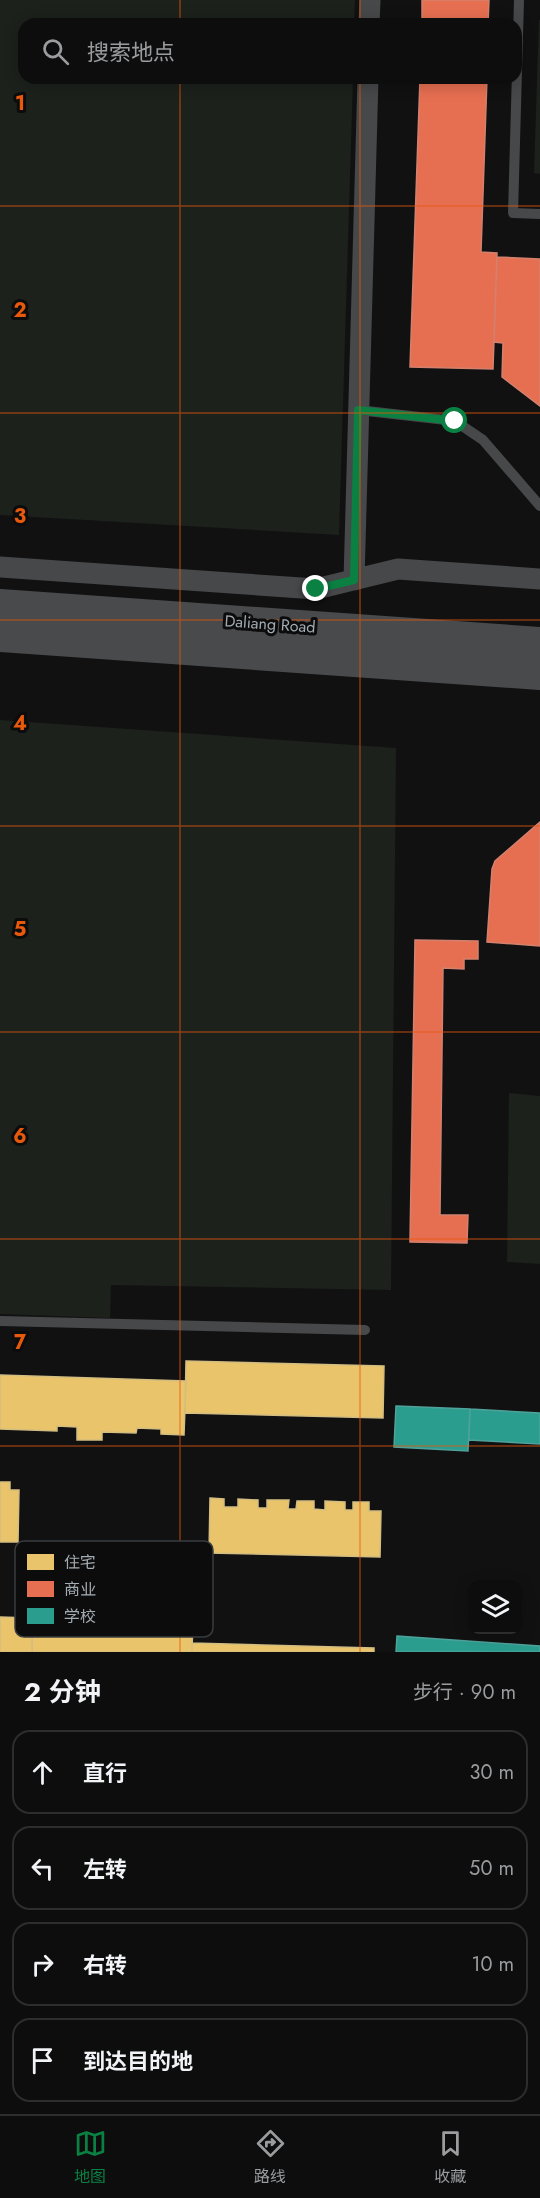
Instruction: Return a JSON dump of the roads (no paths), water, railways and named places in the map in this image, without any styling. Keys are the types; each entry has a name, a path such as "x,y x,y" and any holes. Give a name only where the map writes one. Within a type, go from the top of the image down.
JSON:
{"main road":[{"name":"Daliang Road","path":"0,605 540,643"},
{"name":"Daliang Road","path":"0,636 540,674"}],"street":[{"path":"369,18 370,0"},
{"path":"354,580 368,84"},
{"path":"0,567 316,589 398,569 540,579"}],"lane":[{"path":"518,18 519,0"},
{"path":"517,84 513,213 540,214"},
{"path":"358,410 455,421 483,440 540,506"},
{"path":"0,1321 365,1330"}]}
